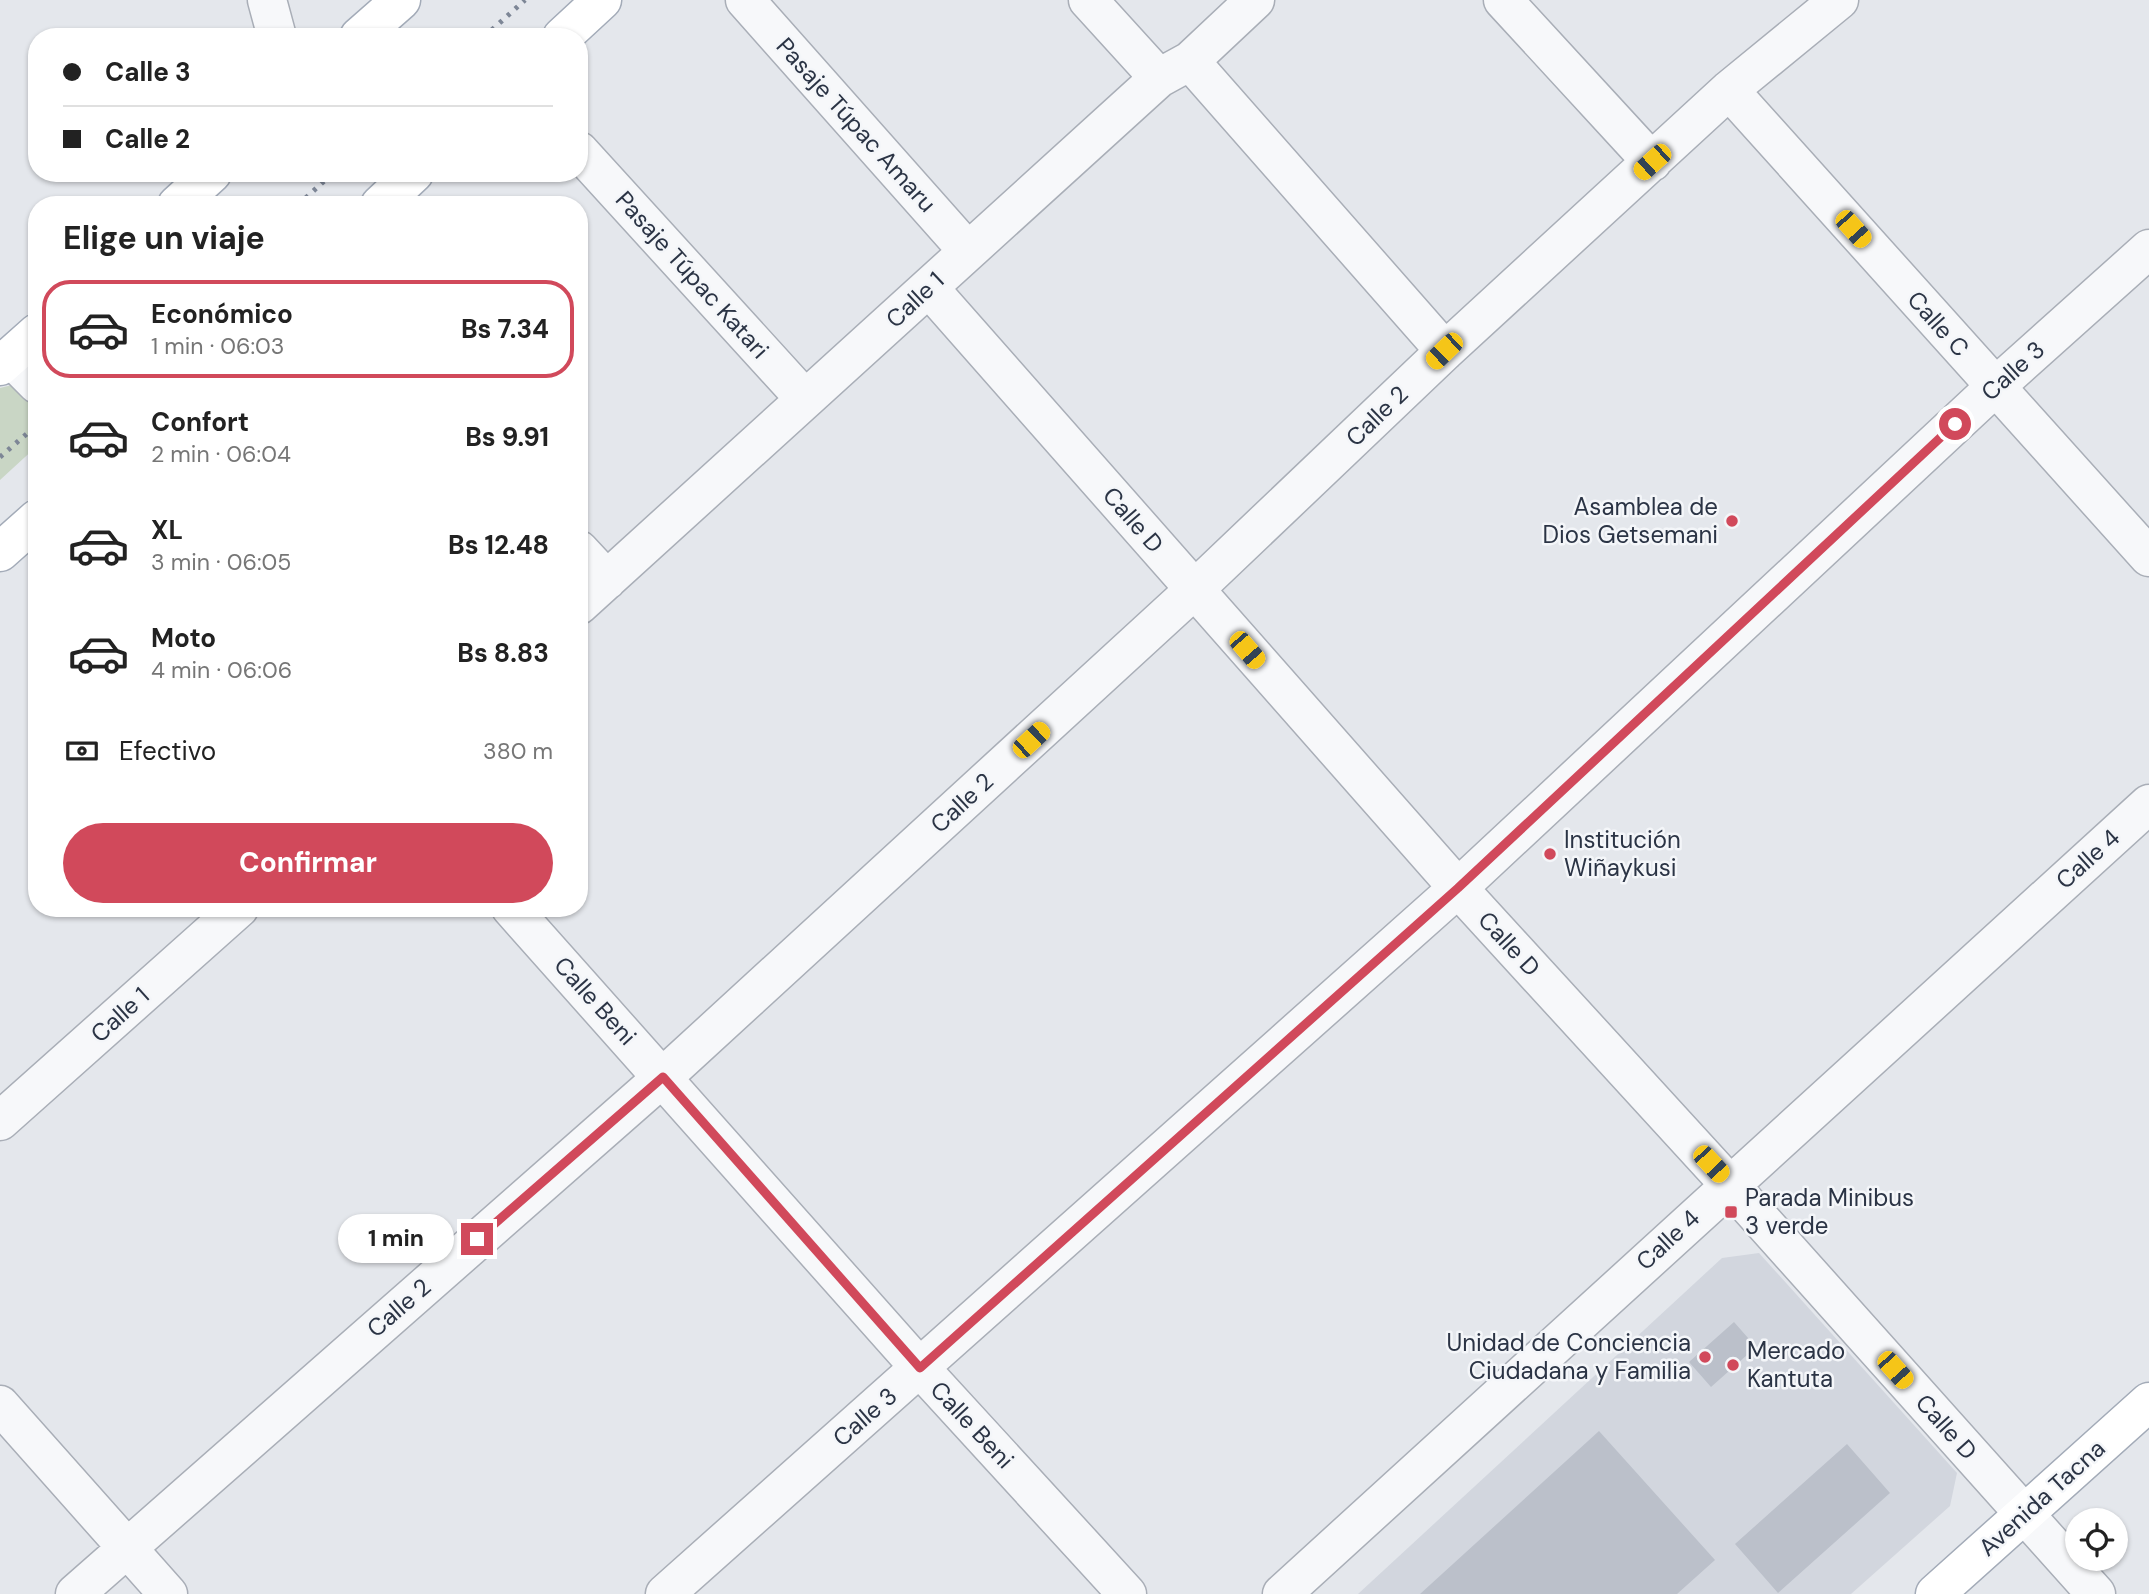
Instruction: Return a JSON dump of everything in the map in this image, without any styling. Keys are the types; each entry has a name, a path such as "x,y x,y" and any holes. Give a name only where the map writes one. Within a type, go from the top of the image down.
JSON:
{"main road":[{"path":"369,28 401,0"},
{"path":"572,28 602,0"},
{"path":"187,196 202,182"},
{"path":"390,196 404,182"},
{"path":"0,552 28,527"},
{"name":"Avenida Tacna","path":"1935,1594 2149,1402"}],"street":[{"path":"267,0 275,28"},
{"name":"Pasaje Túpac Amaru","path":"745,0 967,250"},
{"path":"1088,0 1175,69 1444,351"},
{"name":"Calle 1","path":"593,593 929,288 967,250 1255,0"},
{"path":"1503,0 1652,162"},
{"name":"Calle 2","path":"75,1594 126,1546 663,1077 1194,590 1444,351 1728,90 1839,0"},
{"name":"Calle C","path":"1728,90 2149,557"},
{"name":"Pasaje Túpac Katari","path":"588,160 805,399"},
{"name":"Calle 3","path":"665,1594 1458,888 1994,387 2149,249"},
{"name":"Calle D","path":"929,288 1458,888 1729,1184 2096,1594"},
{"path":"16,352 28,370"},
{"name":"Calle 4","path":"1282,1594 2149,804"},
{"name":"Calle 1","path":"0,1121 229,917"},
{"name":"Calle Beni","path":"519,917 920,1368 1127,1594"},
{"path":"0,1405 168,1594"}],"shaded area":[{"name":"Mercado Kantuta","path":"1759,1253 1957,1473 1950,1506 1851,1594 1358,1594 1722,1258"}],"green space":[{"path":"16,384 28,394 28,454 0,480 0,388"}],"building":[{"path":"1734,1322 1756,1347 1711,1387 1689,1362"},
{"path":"1599,1431 1715,1560 1677,1594 1420,1594"},
{"path":"1847,1444 1890,1493 1778,1593 1735,1544"}],"railway":[{"path":"494,28 525,0"},
{"path":"308,196 323,182"},
{"path":"0,457 28,433"}],"place":[{"name":"Asamblea de Dios Getsemani","path":"1732,521"},
{"name":"Institución Wiñaykusi","path":"1550,854"},
{"name":"Parada Minibus 3 verde","path":"1731,1212"},
{"name":"Unidad de Conciencia Ciudadana y Familia","path":"1705,1357"},
{"name":"Mercado Kantuta","path":"1733,1365"}],"route":[{"path":"477,1239 663,1077 920,1368 1458,888 1955,424"}]}
